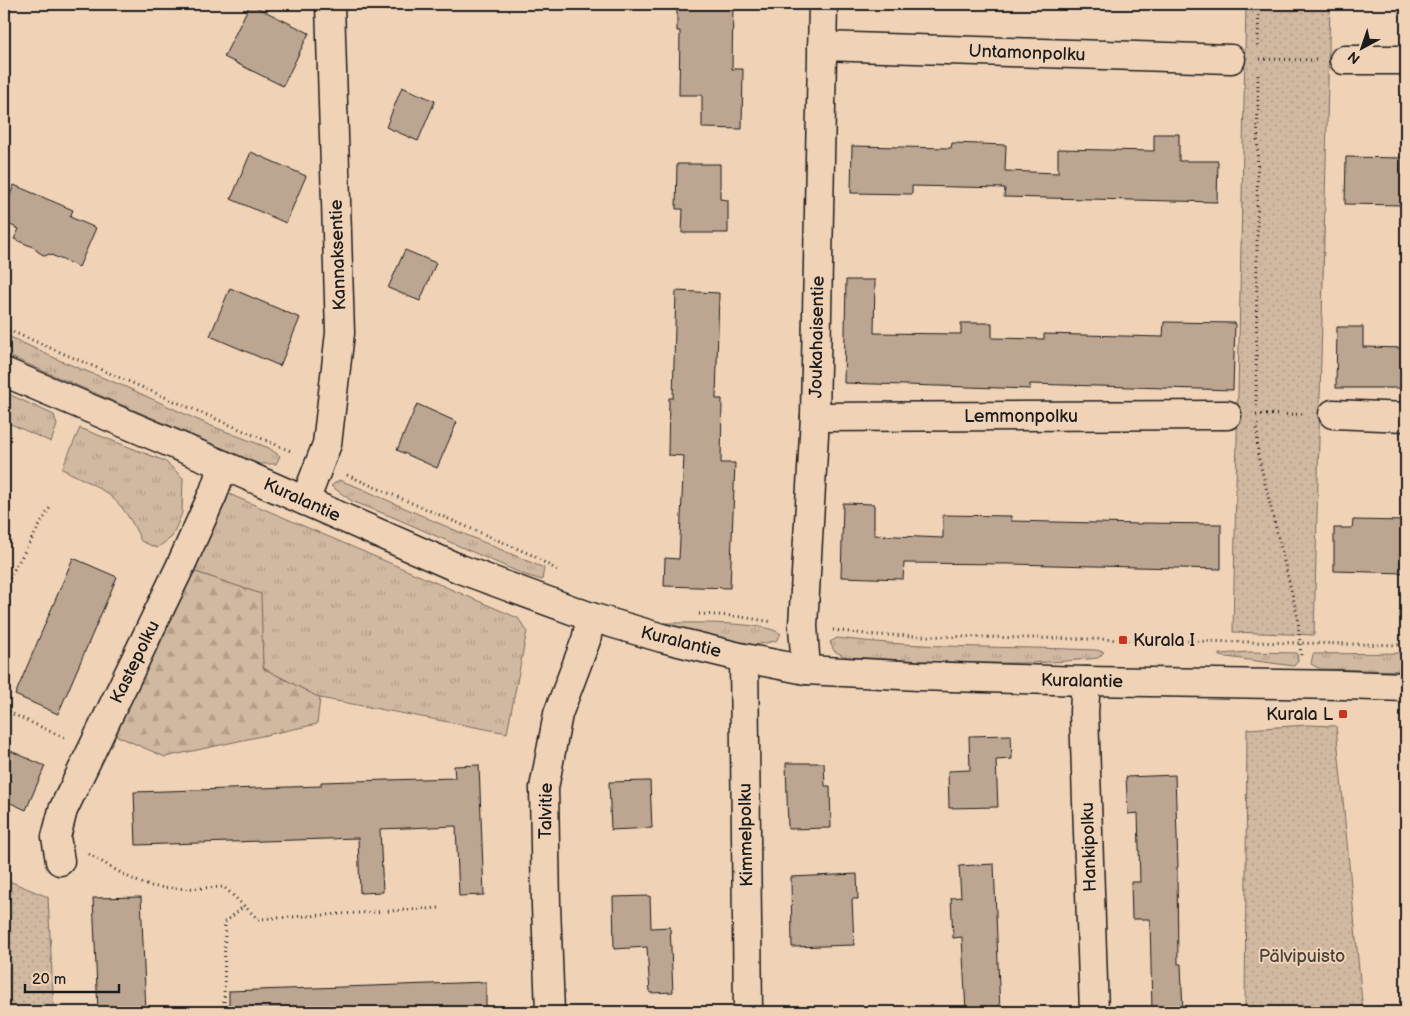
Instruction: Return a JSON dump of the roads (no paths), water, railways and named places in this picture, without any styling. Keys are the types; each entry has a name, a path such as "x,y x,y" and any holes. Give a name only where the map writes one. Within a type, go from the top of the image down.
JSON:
{"street":[{"name":"Kannaksentie","path":"305,501 327,444 340,333 330,4"},
{"name":"Joukahaisentie","path":"806,670 803,626 815,417 823,4"},
{"name":"Untamonpolku","path":"822,46 1231,59"},
{"path":"1344,60 1406,60"},
{"name":"Kuralantie","path":"4,372 460,569 591,617 662,638 744,658 806,670 919,676 1406,688"},
{"path":"1333,414 1406,417"},
{"name":"Lemmonpolku","path":"815,417 1227,415"},
{"name":"Kastepolku","path":"58,849 63,810 180,567 213,494 223,465"},
{"name":"Talvitie","path":"550,1012 544,788 558,714 586,640 591,617"},
{"name":"Kimmelpolku","path":"744,658 748,1012"},
{"name":"Hankipolku","path":"1086,681 1084,712 1094,1012"}],"place":[{"name":"Kurala I","path":"1123,640"},
{"name":"Kurala L","path":"1343,714"}],"park label":[{"name":"Pälvipuisto","path":"1302,956"}]}
